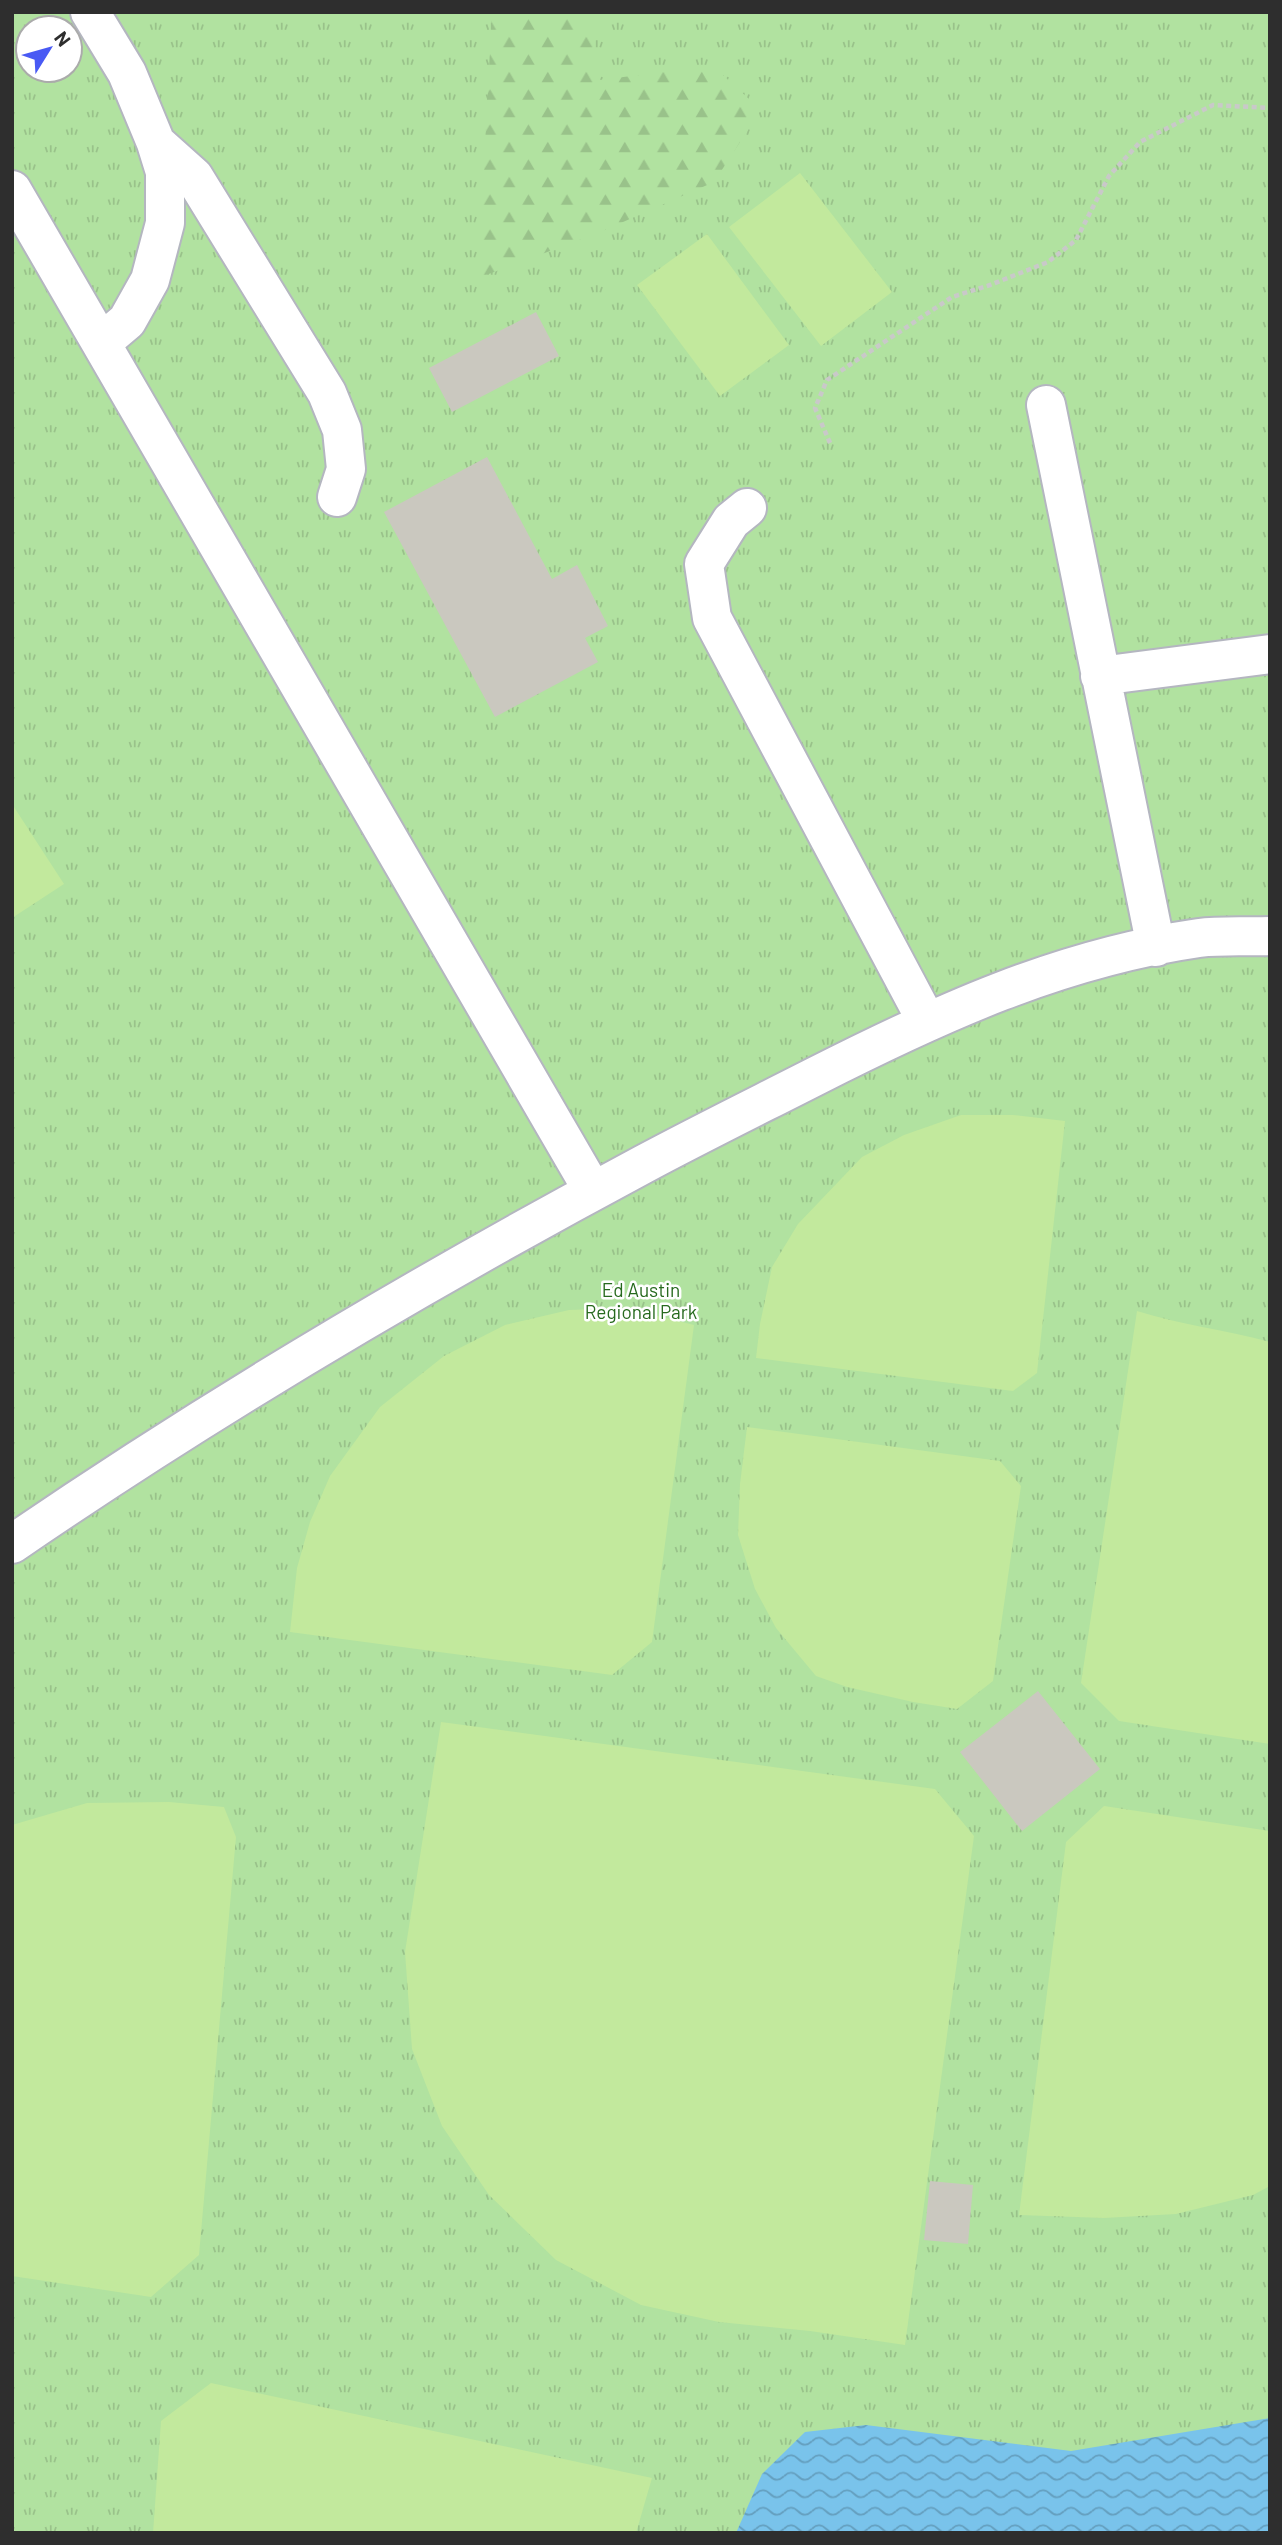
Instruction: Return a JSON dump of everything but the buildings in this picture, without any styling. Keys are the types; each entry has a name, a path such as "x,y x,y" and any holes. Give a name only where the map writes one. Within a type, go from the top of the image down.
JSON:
{"lane":[{"path":"90,12 127,73 165,172 164,223 150,279 127,321 101,344"},
{"path":"156,143 194,177 327,393 342,430 346,469 337,497"},
{"path":"12,190 593,1191"},
{"path":"1046,405 1156,947"},
{"path":"747,508 731,521 704,564 712,618 928,1022"},
{"path":"1100,676 1270,654"},
{"path":"12,1544 103,1482 318,1347 517,1232 884,1041 997,990 1094,960 1201,938 1270,936"}],"path":[{"path":"830,443 815,408 827,380 952,297 1048,262 1076,240 1109,176 1140,142 1213,105 1270,108"}],"green space":[{"name":"Ed Austin Regional Park","path":"12,12 1270,12 1270,2533 12,2533"},
{"path":"492,12 591,12 599,80 713,66 761,110 714,182 598,233 478,278"},
{"path":"800,173 892,292 821,346 729,227"},
{"path":"707,234 789,345 720,396 637,285"},
{"path":"12,804 64,884 12,918"},
{"path":"961,1115 1013,1115 1065,1121 1037,1373 1013,1391 756,1358 772,1267 798,1224 862,1157 904,1135"},
{"path":"626,1308 694,1325 652,1642 612,1675 290,1632 297,1568 310,1522 330,1476 380,1407 444,1356 505,1325 569,1310"},
{"path":"1137,1311 1270,1342 1270,1744 1119,1721 1081,1683"},
{"path":"747,1427 1000,1461 1021,1486 993,1681 957,1709 847,1687 816,1676 776,1628 755,1589 738,1535 740,1484"},
{"path":"441,1722 935,1789 974,1836 905,2345 810,2331 719,2322 641,2305 556,2260 489,2195 442,2126 412,2049 405,1952"},
{"path":"169,1802 224,1807 236,1837 199,2255 151,2297 12,2276 12,1825 87,1803"},
{"path":"1104,1806 1270,1831 1270,2186 1253,2195 1176,2214 1104,2218 1019,2215 1066,1842"},
{"path":"211,2383 652,2478 636,2533 153,2533 161,2421"}],"water":[{"path":"1270,2418 1270,2533 736,2533 762,2474 805,2432 866,2425 1071,2451"}]}
